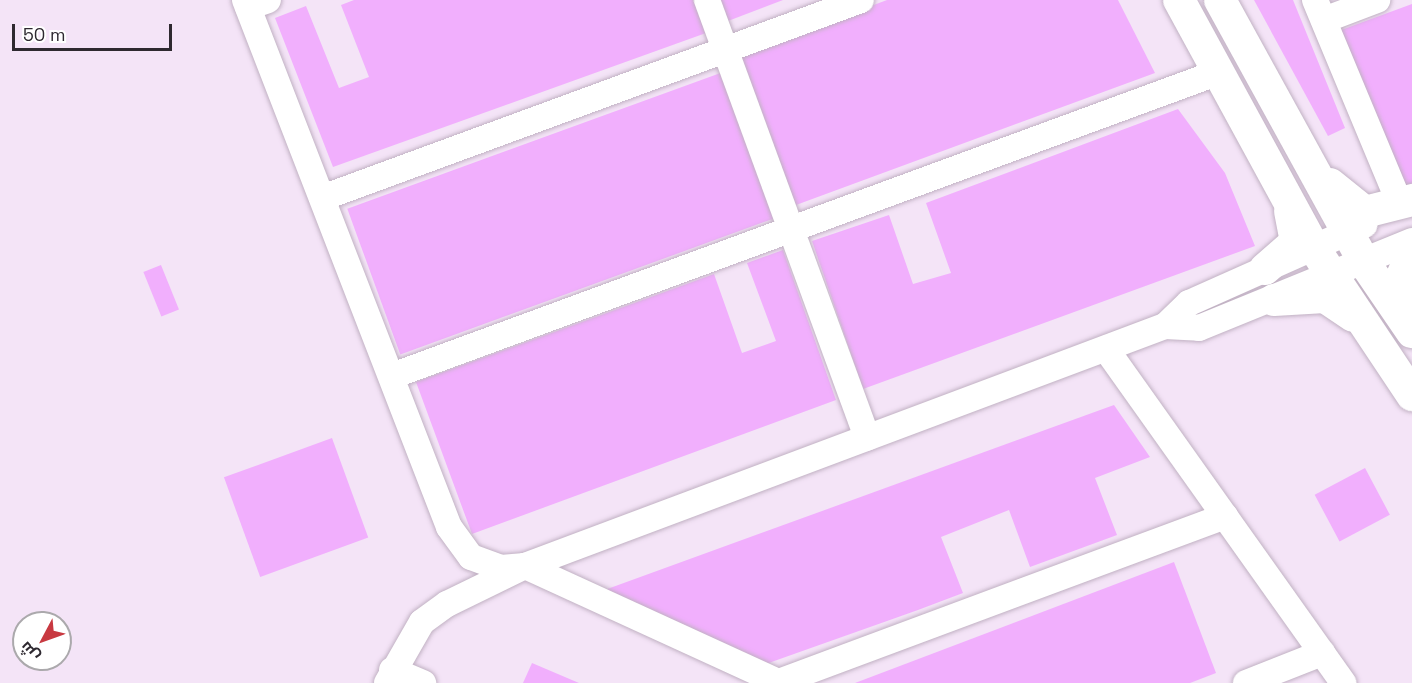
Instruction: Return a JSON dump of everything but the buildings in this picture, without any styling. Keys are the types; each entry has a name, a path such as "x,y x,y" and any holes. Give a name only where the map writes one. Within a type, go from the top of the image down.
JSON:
{"main road":[{"path":"1179,0 1314,249 1412,395"},
{"path":"1220,0 1364,262 1412,332"},
{"path":"1295,136 1353,207 1374,213 1408,203"},
{"path":"1265,269 1290,251 1298,237 1278,186"},
{"path":"1412,254 1398,285 1412,326"},
{"path":"1274,300 1315,296 1338,301 1391,364"}],"street":[{"path":"706,0 794,232 867,438"},
{"path":"322,198 861,0"},
{"path":"423,683 390,676 422,622 447,604 525,566 1166,326 1189,303 1314,249 1408,203 1320,10 1377,0"},
{"path":"253,2 322,198 448,527 471,558 501,568 525,566 779,683 1225,516"},
{"path":"392,376 794,232 1219,72"},
{"path":"1166,326 1199,328 1274,300 1412,241"},
{"path":"1106,349 1343,683"},
{"path":"1246,683 1322,653"}]}
